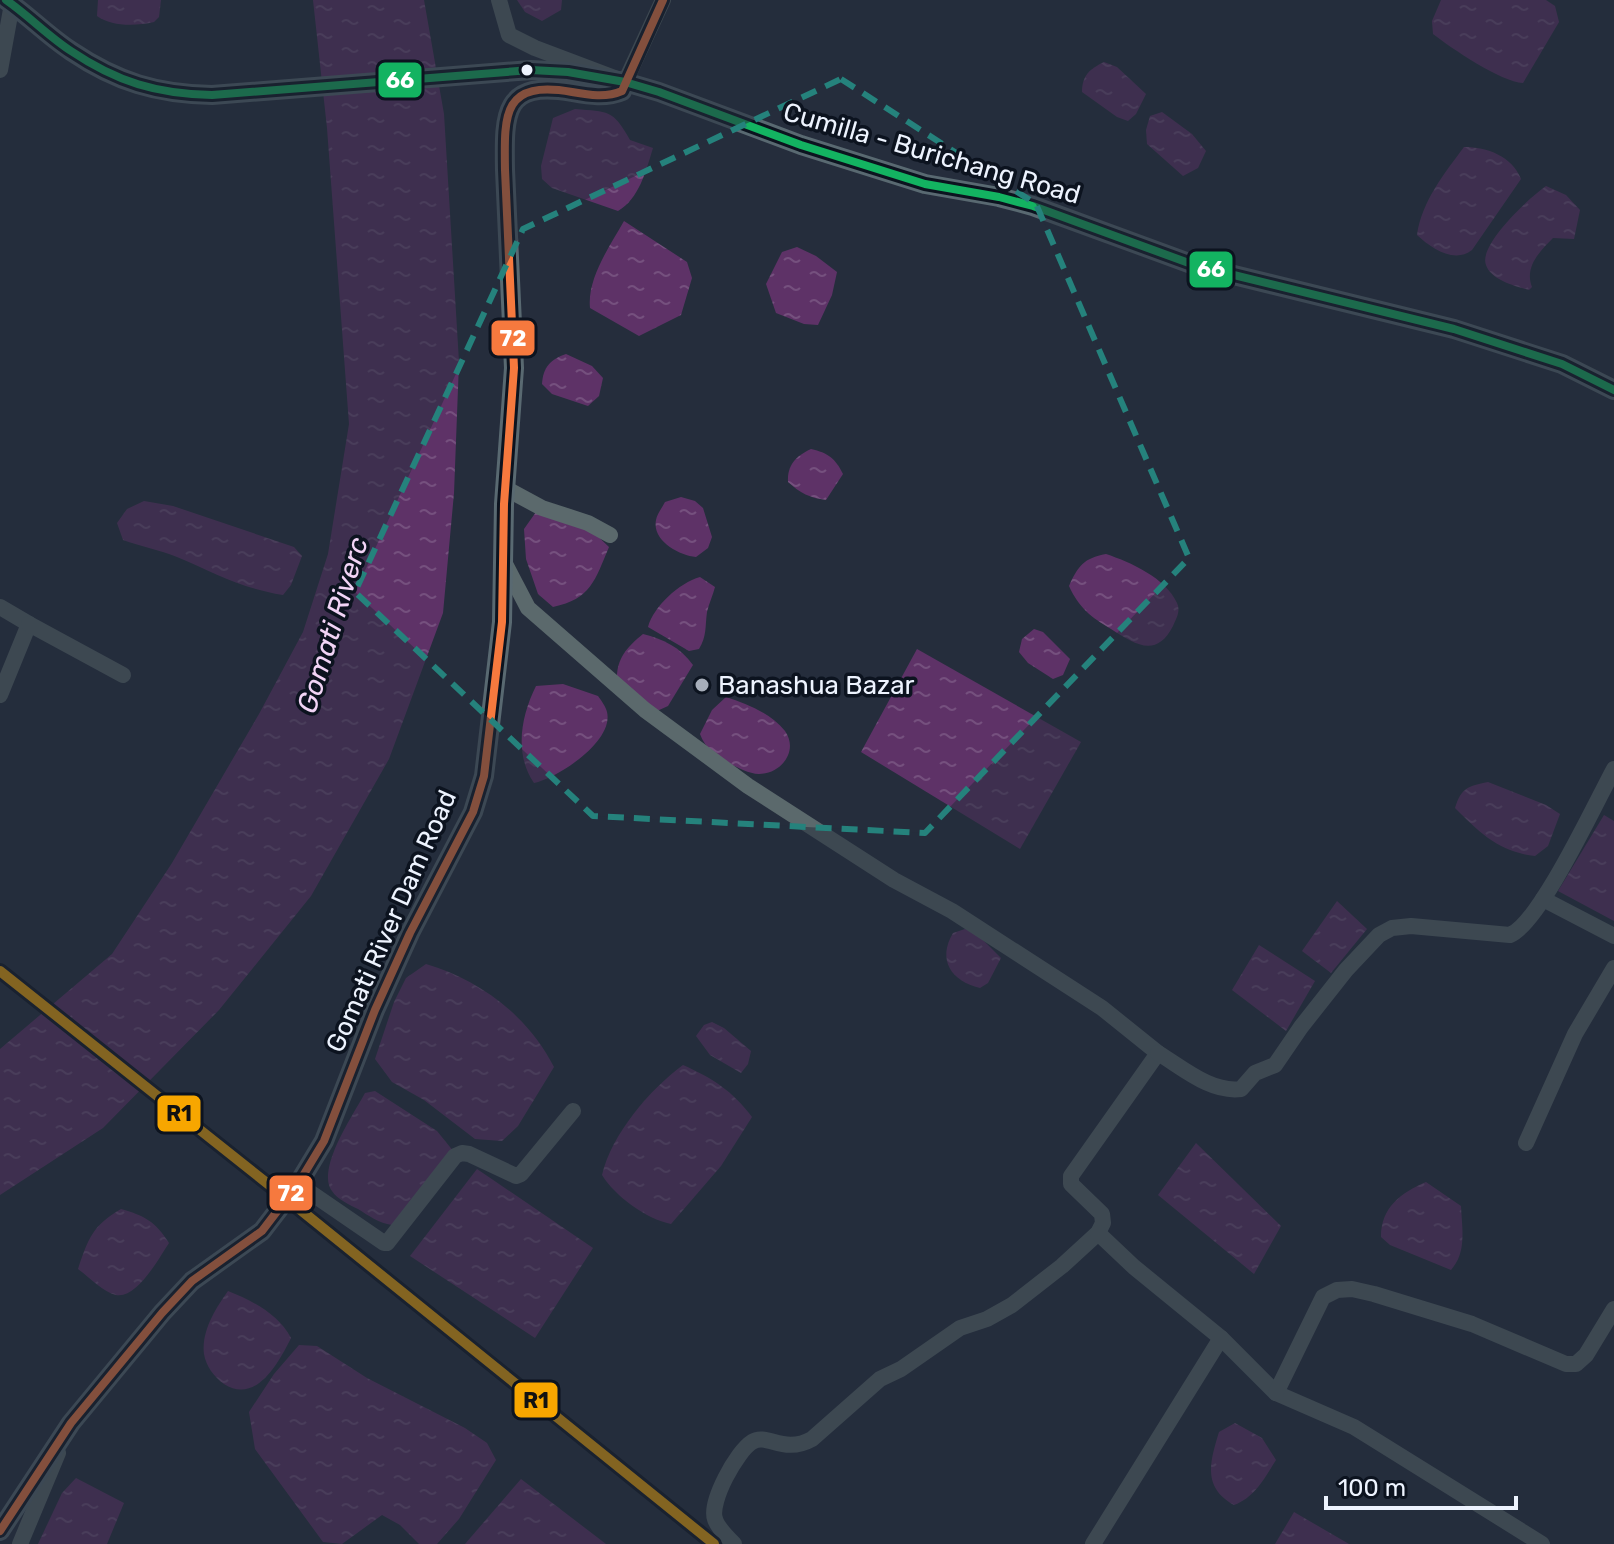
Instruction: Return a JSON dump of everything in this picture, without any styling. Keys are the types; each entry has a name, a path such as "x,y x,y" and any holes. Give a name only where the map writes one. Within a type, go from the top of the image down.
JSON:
{"main road":[{"name":"Cumilla - Burichang Road","path":"10,1 70,51 120,79 147,89 177,94 212,95 546,70 625,82 801,145 925,184 1033,206 1197,266 1454,329 1562,364 1614,390"},
{"name":"Gomati River Dam Road","path":"0,1531 71,1423 162,1313 192,1281 262,1231 298,1184 324,1141 375,1010 410,933 473,812 484,776 502,622 505,488 514,368 504,139 509,113 513,102 526,91 547,89 600,96 622,91 625,82"}],"street":[{"path":"499,0 509,35 518,41 625,82 663,0"},
{"path":"0,70 10,1"},
{"path":"505,488 542,508 588,523 610,535"},
{"path":"504,562 528,608 645,710 748,786 894,880 952,911 1102,1008 1158,1053 1215,1087 1228,1091 1241,1089 1255,1073 1275,1065 1346,970 1379,935 1392,928 1411,926 1510,935 1518,932 1543,899 1614,769"},
{"path":"0,607 123,675"},
{"path":"0,695 29,624"},
{"path":"1543,899 1614,936"},
{"path":"1526,1143 1575,1034 1614,968"},
{"path":"734,1544 715,1519 714,1503 731,1468 752,1442 762,1439 799,1446 812,1439 864,1390 960,1328 987,1319 1012,1305 1098,1233 1103,1223 1102,1214 1071,1184 1071,1176 1158,1053"},
{"path":"298,1184 387,1243 455,1156 469,1154 516,1176 521,1174 573,1111"},
{"path":"1098,1233 1134,1267 1221,1338 1276,1393 1354,1427 1542,1544"},
{"path":"1276,1393 1323,1297 1337,1290 1352,1289 1374,1294 1472,1324 1566,1364 1576,1364 1586,1355 1614,1309"},
{"path":"1093,1544 1221,1338"},
{"path":"20,1544 71,1423"}],"highlighted area":[{"path":"841,79 1036,204 1189,558 925,833 593,816 355,592 523,229"}],"water":[{"path":"98,0 161,0 159,17 154,22 140,24 110,22 97,16"},
{"name":"Gomati Riverc","path":"313,0 424,0 444,114 459,362 454,493 443,613 389,759 311,896 219,1010 103,1128 0,1195 0,1049 112,954 172,863 259,714 303,632 328,554 349,424 327,128"},
{"path":"517,0 562,0 561,10 542,21 525,12"},
{"path":"1441,0 1546,0 1555,6 1559,22 1523,83 1490,71 1433,34 1432,21"},
{"path":"1104,62 1117,67 1146,94 1136,114 1128,121 1117,117 1082,92 1088,73"},
{"path":"575,109 614,117 630,140 653,148 636,192 618,211 552,188 542,179 541,166 553,118"},
{"path":"1162,112 1192,134 1206,151 1198,168 1183,176 1147,144 1146,130 1150,116"},
{"path":"1464,147 1498,154 1512,164 1521,179 1472,250 1450,255 1417,235 1429,199"},
{"path":"1546,186 1566,195 1580,210 1574,239 1553,238 1535,260 1529,290 1493,275 1486,265 1486,256 1507,222"},
{"path":"624,221 687,262 692,278 681,315 639,336 590,308 596,274"},
{"path":"797,247 816,256 837,272 832,295 818,325 804,324 776,313 766,284 782,252"},
{"path":"566,354 592,366 603,378 599,396 588,406 552,394 542,384 549,364"},
{"path":"811,449 830,457 843,474 826,500 806,494 788,482 794,462"},
{"path":"681,497 695,501 703,508 712,537 708,548 696,557 668,546 656,528 665,502"},
{"path":"144,501 173,506 294,547 302,556 291,585 283,595 254,588 123,540 117,523 127,509"},
{"path":"536,512 587,526 609,547 595,578 584,593 553,607 538,594 526,559 524,529"},
{"path":"1106,554 1146,572 1172,594 1178,606 1178,615 1160,642 1145,646 1128,640 1092,616 1073,594 1069,586 1079,568 1092,558"},
{"path":"700,577 715,587 702,644 699,649 689,651 648,627 668,596"},
{"path":"1034,629 1043,632 1070,659 1063,675 1053,679 1028,663 1019,652 1022,639"},
{"path":"643,634 671,645 693,665 668,706 657,711 617,680 618,666 624,654"},
{"path":"917,649 1081,742 1020,849 861,752"},
{"path":"563,684 598,696 606,710 607,723 602,735 582,756 557,774 534,783 522,747 527,710 536,686"},
{"path":"726,697 766,714 785,731 790,746 781,766 767,773 751,773 729,764 708,748 700,734 712,710"},
{"path":"1488,782 1546,805 1560,814 1548,846 1535,856 1500,846 1455,808 1466,789"},
{"path":"1604,815 1614,821 1614,921 1558,891"},
{"path":"1337,901 1367,929 1331,973 1302,951"},
{"path":"965,929 976,933 1001,958 988,983 980,988 954,975 947,960 948,943 953,933"},
{"path":"1259,945 1315,981 1286,1031 1232,990"},
{"path":"426,964 465,980 500,1002 531,1032 554,1067 518,1126 502,1141 475,1139 424,1100 392,1082 375,1059 394,1002 406,978"},
{"path":"712,1022 751,1051 748,1064 741,1073 710,1055 696,1036 704,1025"},
{"path":"683,1065 721,1086 752,1117 721,1166 671,1224 632,1206 602,1175 614,1144 634,1114"},
{"path":"375,1091 437,1131 454,1152 392,1225 374,1219 340,1199 328,1181 333,1155 346,1127 365,1093"},
{"path":"1196,1143 1281,1226 1254,1274 1158,1195"},
{"path":"477,1169 593,1248 535,1338 410,1256"},
{"path":"1426,1182 1461,1206 1461,1248 1451,1270 1390,1245 1381,1237 1385,1217 1394,1202"},
{"path":"121,1209 149,1220 169,1243 132,1291 116,1295 101,1288 78,1269 93,1234"},
{"path":"228,1291 264,1309 291,1338 273,1369 256,1385 246,1389 236,1389 220,1381 204,1354 207,1328"},
{"path":"299,1345 317,1346 367,1378 465,1428 487,1443 496,1460 459,1519 437,1544 419,1544 400,1525 382,1515 342,1544 323,1542 255,1449 249,1412 274,1374"},
{"path":"1235,1423 1262,1438 1276,1460 1253,1492 1234,1505 1217,1490 1211,1464 1219,1432"},
{"path":"76,1478 124,1503 107,1544 38,1544 62,1493"},
{"path":"521,1479 606,1544 465,1544"},
{"path":"1294,1512 1349,1544 1275,1544"}],"transit line":[{"name":"66","path":"6,0 88,62 121,78 173,92 212,95 531,70 568,72 625,82 801,145 925,184 1033,206 1197,266 1454,329 1562,364 1614,390"},
{"name":"72","path":"0,1531 71,1423 162,1313 192,1281 262,1231 298,1184 324,1141 375,1010 410,933 473,812 484,776 502,622 504,504 514,368 505,170 508,117 512,105 520,96 532,91 597,95 622,91 663,0"},
{"name":"R1","path":"0,971 714,1544"}],"place":[{"name":"Banashua Bazar","path":"702,685"}]}
